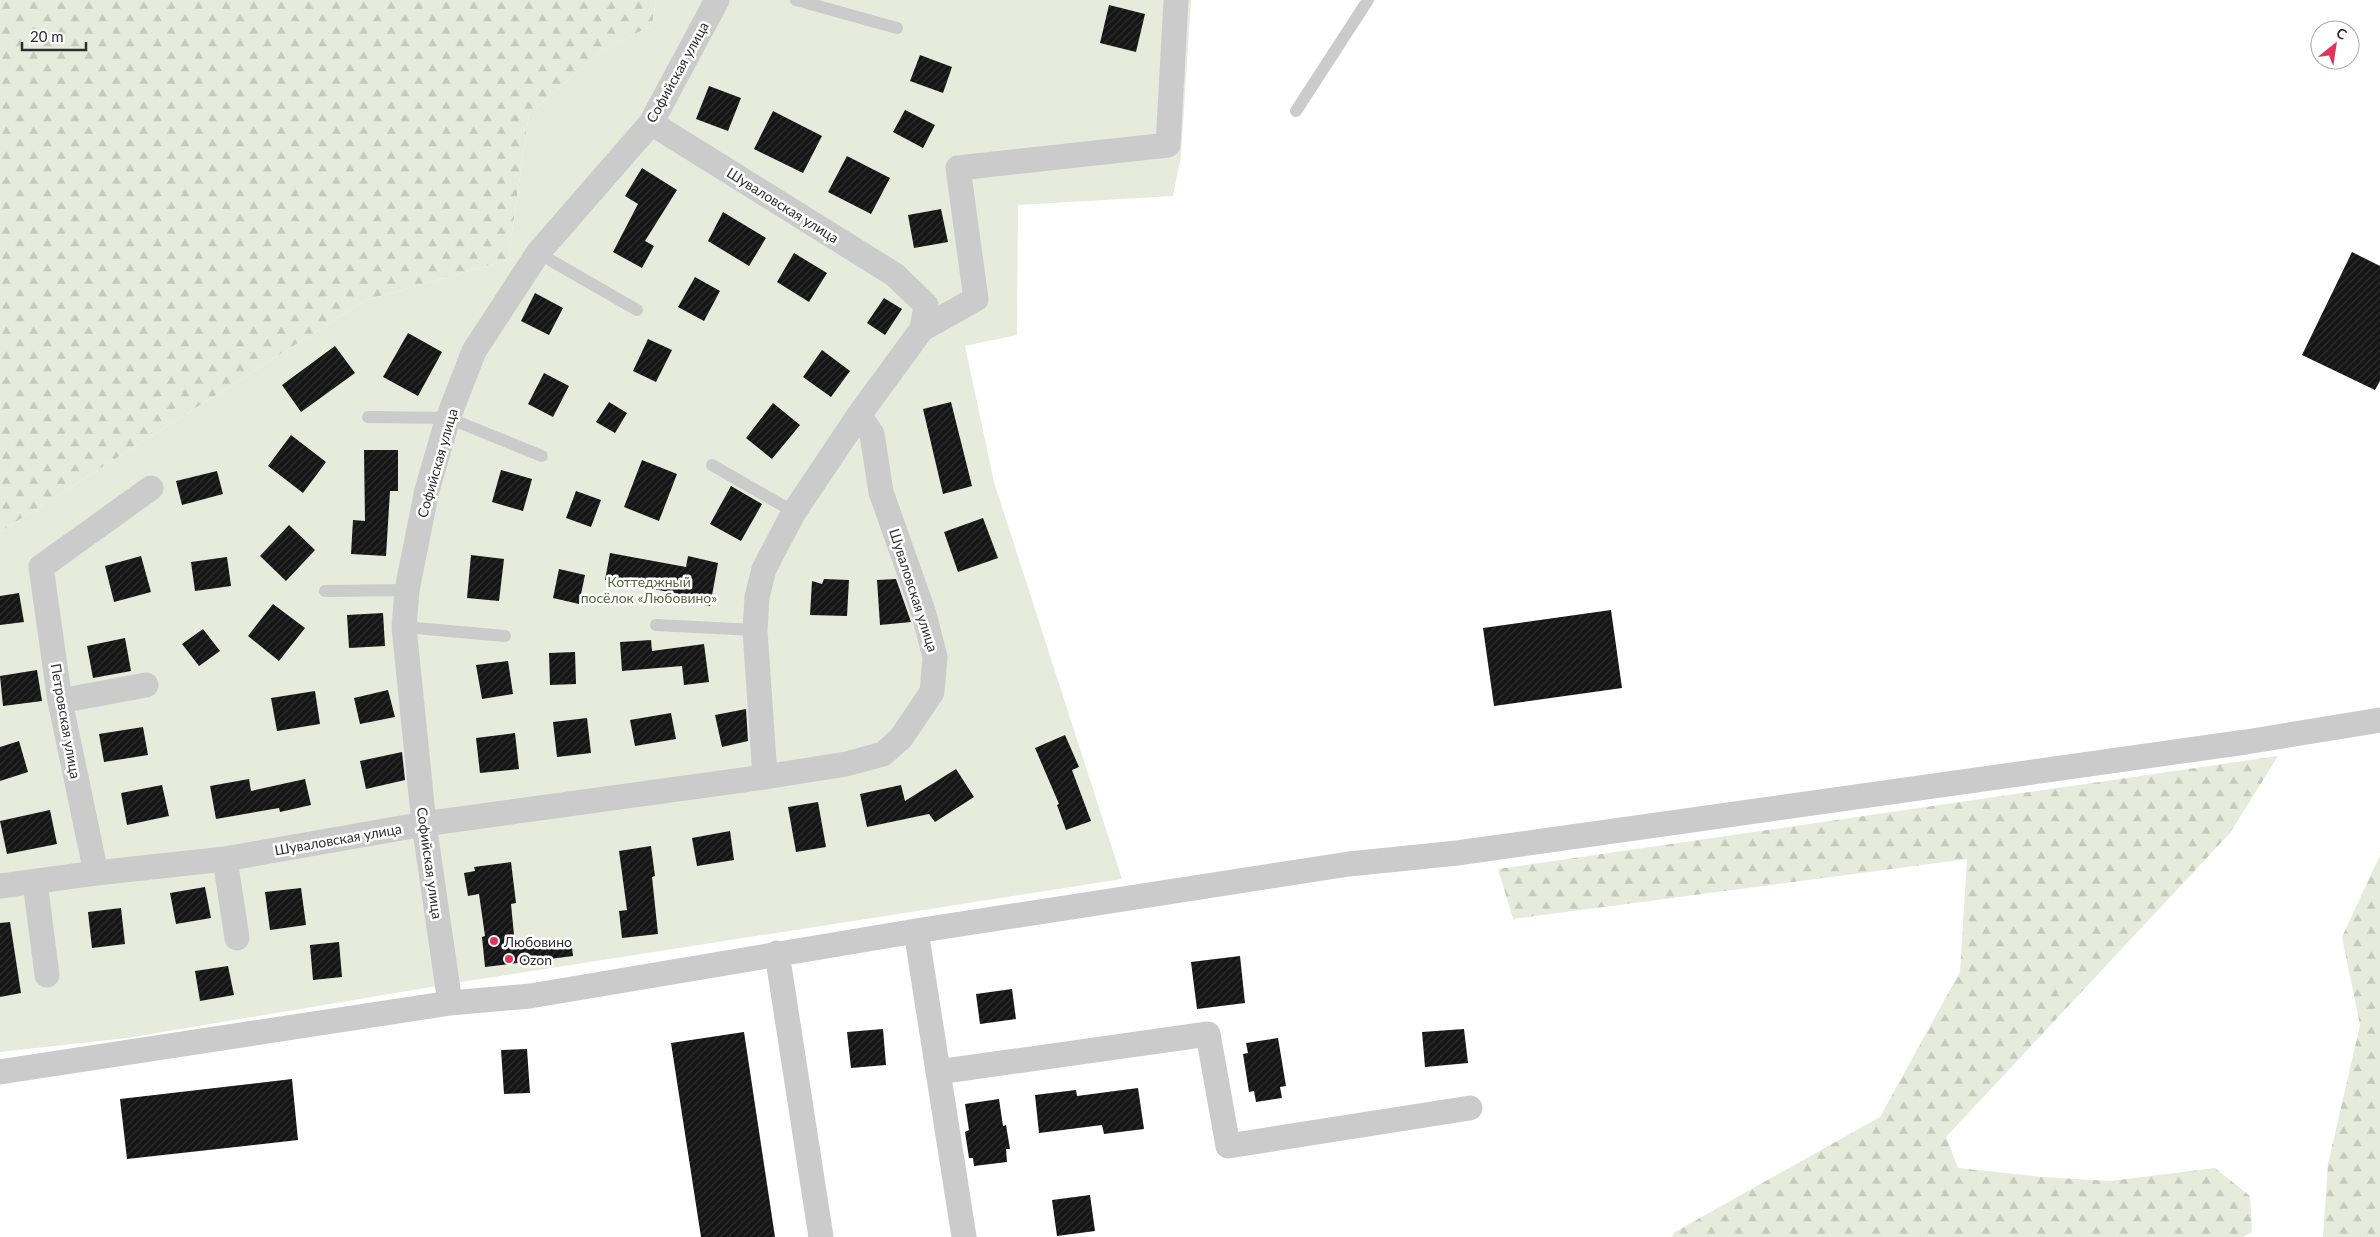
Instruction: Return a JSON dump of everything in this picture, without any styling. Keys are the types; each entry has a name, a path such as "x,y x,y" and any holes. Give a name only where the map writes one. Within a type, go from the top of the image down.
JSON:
{"street":[{"name":"Софийская улица","path":"450,1004 424,824 404,628 407,590 427,490 448,418 474,351 538,253 651,123 717,0"},
{"path":"922,329 976,299 958,168 1168,145 1176,0"},
{"name":"Шуваловская улица","path":"651,123 895,275 926,305 922,329 859,415 794,512 764,570 757,597 755,630 765,777"},
{"name":"Шуваловская улица","path":"0,886 96,873 226,859 424,824 765,777 846,764 882,754 902,738 932,692 936,657 924,614 881,492 872,434 859,415"},
{"name":"Петровская улица","path":"96,873 60,701 41,567 151,488"},
{"path":"60,701 146,685"},
{"path":"0,1072 450,1004 530,996 777,953 1350,864 1487,849 2246,742 2380,720"},
{"path":"226,859 237,938"},
{"path":"35,882 47,975"},
{"path":"916,931 964,1237"},
{"path":"777,953 821,1237"},
{"path":"938,1072 1208,1034 1228,1146 1470,1108"}],"lane":[{"path":"796,0 897,28"},
{"path":"1296,111 1368,0"},
{"path":"538,253 637,310"},
{"path":"368,417 448,418 542,456"},
{"path":"712,465 794,512"},
{"path":"325,591 407,590"},
{"path":"656,625 755,630"},
{"path":"404,628 505,636"}],"green space":[{"path":"0,0 656,0 652,26 605,48 529,114 508,260 366,300 0,532"},
{"name":"Коттеджный посёлок «Любовино»","path":"656,0 1191,0 1181,156 1173,196 1018,205 1017,335 965,346 994,482 1122,879 449,984 127,1038 0,1052 0,532 366,300 508,260 529,114 605,48 652,26"},
{"path":"2278,756 2230,833 1946,1137 1958,1168 2043,1177 2110,1181 2215,1168 2250,1196 2252,1232 2243,1237 1672,1237 1675,1232 1880,1117 1960,972 1967,859 1513,919 1498,869"},
{"path":"2380,855 2380,1237 2323,1237 2328,1164 2360,1025 2342,937"}],"building":[{"path":"1109,5 1145,14 1136,52 1100,43"},
{"path":"920,55 952,67 943,93 910,81"},
{"path":"709,86 741,98 728,131 696,119"},
{"path":"905,110 935,125 923,148 893,132"},
{"path":"773,111 822,136 803,173 754,149"},
{"path":"847,156 890,178 871,214 828,192"},
{"path":"642,168 677,190 645,241 654,246 642,268 613,252 638,204 625,196"},
{"path":"941,209 948,242 914,248 908,215"},
{"path":"723,212 766,238 749,266 708,241"},
{"path":"2352,252 2380,266 2380,381 2375,390 2302,355"},
{"path":"794,253 827,273 809,302 777,282"},
{"path":"695,277 720,291 704,321 678,307"},
{"path":"535,293 563,308 549,335 521,321"},
{"path":"884,298 902,309 885,335 867,323"},
{"path":"408,333 442,352 418,396 383,377"},
{"path":"648,339 672,350 656,382 633,371"},
{"path":"335,346 355,373 301,412 282,385"},
{"path":"822,350 850,371 831,397 803,377"},
{"path":"544,373 569,386 553,417 528,404"},
{"path":"609,402 627,413 615,433 596,422"},
{"path":"951,402 972,486 943,494 923,409"},
{"path":"773,403 800,425 772,459 746,438"},
{"path":"291,435 326,462 303,493 268,466"},
{"path":"364,450 398,450 398,491 390,491 386,556 351,554 353,520 365,521"},
{"path":"642,460 677,474 659,521 624,507"},
{"path":"501,470 532,479 523,511 492,502"},
{"path":"217,471 223,494 182,505 176,481"},
{"path":"731,486 762,504 741,541 710,524"},
{"path":"576,491 601,500 591,527 566,518"},
{"path":"983,518 998,558 958,572 944,532"},
{"path":"289,525 315,550 286,581 260,556"},
{"path":"610,553 686,567 688,556 718,563 710,606 679,600 680,594 605,580"},
{"path":"471,555 504,559 499,601 467,598"},
{"path":"141,556 151,592 114,602 105,566"},
{"path":"227,557 231,586 195,591 191,562"},
{"path":"559,569 585,575 579,604 553,598"},
{"path":"824,579 849,580 847,616 810,615 812,581 822,584"},
{"path":"896,579 911,622 880,625 877,580"},
{"path":"19,593 24,622 0,625 0,596"},
{"path":"273,604 305,628 279,661 248,636"},
{"path":"1611,610 1622,688 1494,706 1483,628"},
{"path":"383,613 385,646 349,648 347,615"},
{"path":"203,629 220,651 199,666 182,644"},
{"path":"125,638 131,671 93,678 87,646"},
{"path":"651,640 652,651 704,644 709,682 684,685 682,666 622,671 620,642"},
{"path":"575,652 576,684 550,685 549,653"},
{"path":"508,661 513,694 482,699 476,665"},
{"path":"37,670 42,701 3,706 0,676"},
{"path":"388,690 395,717 360,724 354,698"},
{"path":"315,691 320,724 277,731 271,698"},
{"path":"746,709 748,741 722,747 715,715"},
{"path":"671,713 676,739 635,746 630,720"},
{"path":"587,718 591,753 557,757 553,722"},
{"path":"143,727 148,755 104,762 99,734"},
{"path":"515,733 519,769 480,773 476,738"},
{"path":"1065,735 1079,767 1072,770 1091,821 1066,830 1057,805 1059,804 1035,748"},
{"path":"19,741 28,772 0,781 0,747"},
{"path":"402,752 405,780 366,789 360,761"},
{"path":"956,769 974,797 935,822 929,814 867,827 860,794 901,785 905,801"},
{"path":"249,779 251,791 305,779 311,805 280,812 279,808 216,819 210,786"},
{"path":"162,785 169,816 127,825 121,793"},
{"path":"818,802 826,847 796,852 788,807"},
{"path":"50,810 57,844 7,854 0,821"},
{"path":"730,831 734,860 697,866 692,838"},
{"path":"651,846 655,876 652,877 658,934 622,938 619,911 627,910 619,851"},
{"path":"511,862 516,903 511,904 515,945 571,939 573,956 485,967 482,937 485,936 479,894 468,896 464,873 475,871 474,867"},
{"path":"205,887 211,918 176,924 170,893"},
{"path":"301,888 306,925 270,930 265,892"},
{"path":"121,908 125,944 92,948 88,912"},
{"path":"10,922 21,993 0,997 0,923"},
{"path":"339,942 342,977 313,980 310,945"},
{"path":"1240,956 1245,1003 1197,1009 1191,962"},
{"path":"228,966 234,995 200,1001 195,971"},
{"path":"1012,989 1016,1019 980,1024 976,994"},
{"path":"883,1029 886,1065 851,1068 847,1032"},
{"path":"1464,1029 1468,1063 1425,1067 1422,1032"},
{"path":"744,1032 775,1237 701,1237 671,1043"},
{"path":"1278,1038 1286,1086 1280,1087 1282,1098 1256,1102 1254,1091 1249,1092 1243,1054 1248,1053 1246,1043"},
{"path":"527,1049 530,1093 504,1094 501,1050"},
{"path":"292,1079 298,1140 127,1159 120,1099"},
{"path":"1138,1088 1144,1129 1104,1134 1102,1125 1039,1133 1035,1095 1076,1090 1077,1096"},
{"path":"999,1099 1003,1126 1006,1125 1010,1149 1006,1149 1007,1162 974,1166 973,1158 969,1158 965,1132 969,1130 965,1104"},
{"path":"1090,1195 1095,1231 1057,1236 1052,1200"}],"place":[{"name":"Любовино","path":"494,941"},
{"name":"Ozon","path":"509,959"}]}
